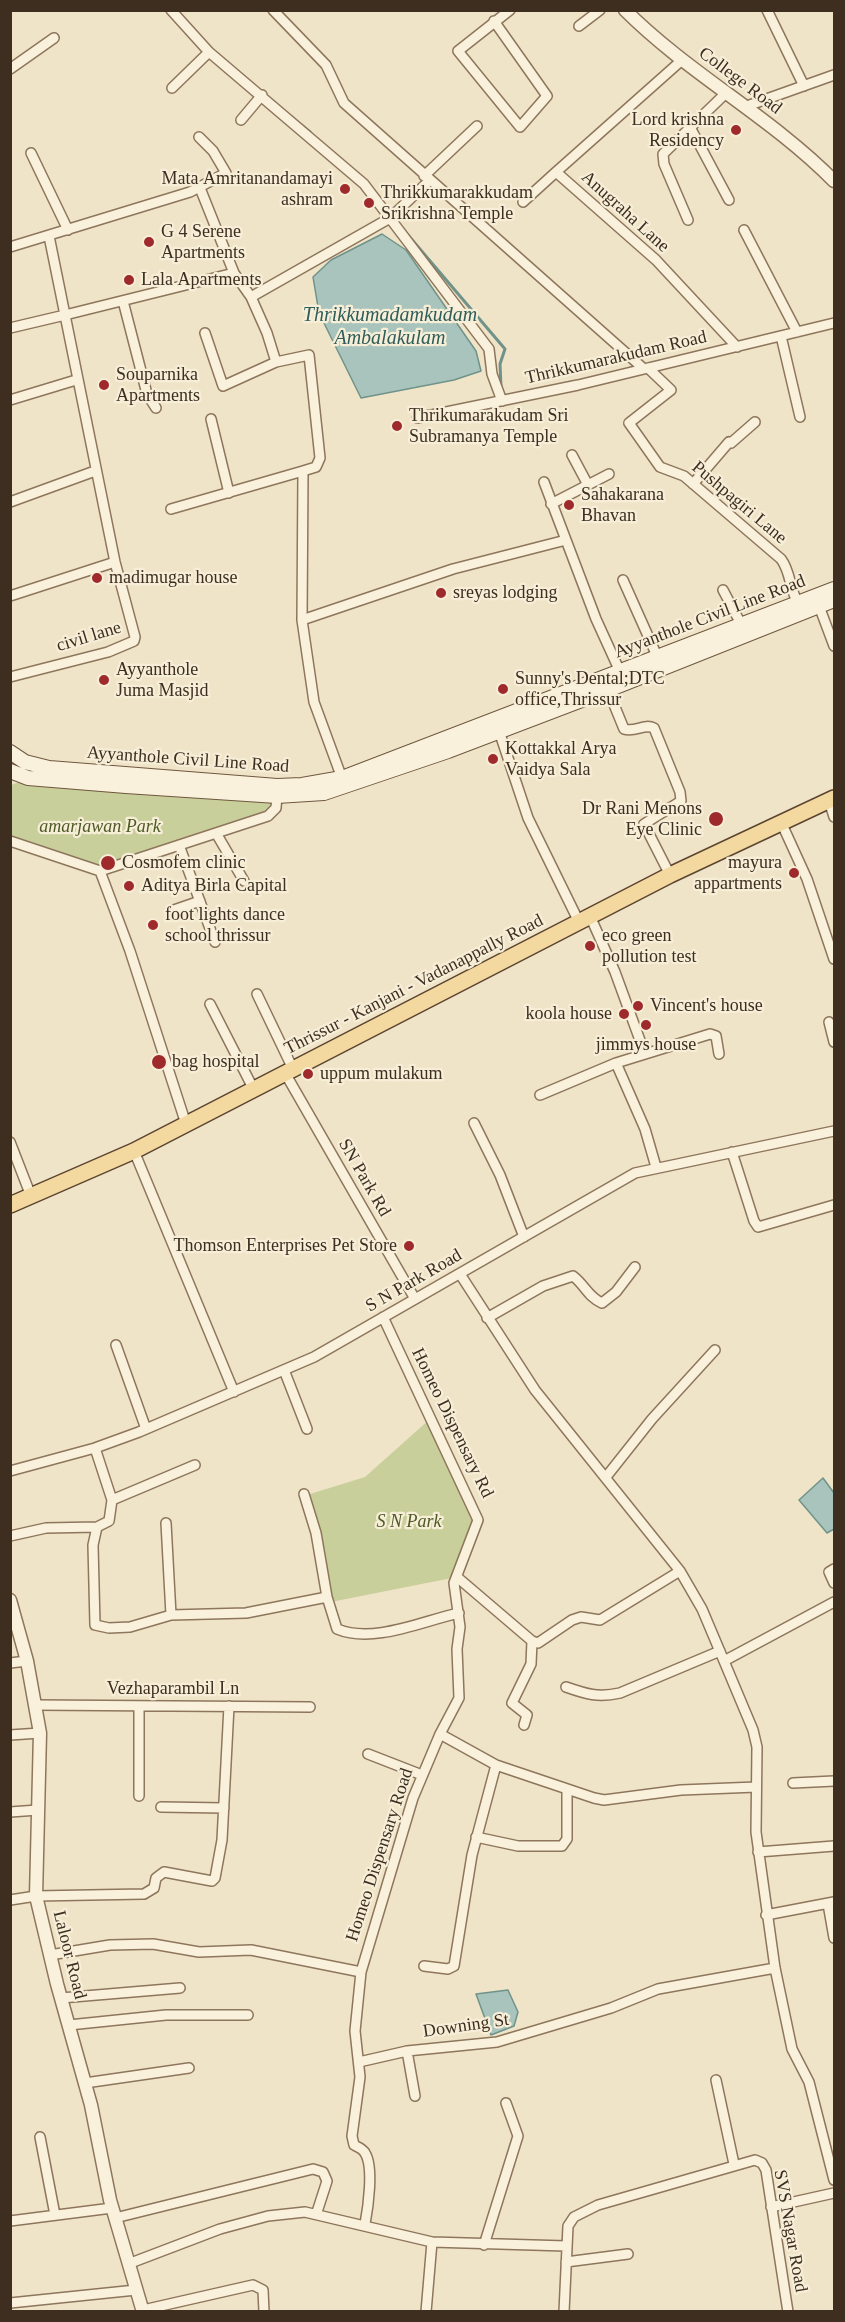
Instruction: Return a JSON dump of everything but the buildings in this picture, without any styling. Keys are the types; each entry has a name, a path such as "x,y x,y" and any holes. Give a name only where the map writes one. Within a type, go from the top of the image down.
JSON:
{"main road":[{"name":"Ayyanthole Civil Line Road","path":"462,740 499,731 626,683 747,626 834,589"},
{"name":"Ayyanthole Civil Line Road","path":"12,762 31,771 277,796 343,783 462,740 619,670 747,626 834,600"},
{"name":"Ayyanthole Civil Line Road","path":"31,771 243,783 303,790"},
{"path":"10,785 31,771"},
{"name":"Thrissur - Kanjani - Vadanappally Road","path":"10,1205 134,1151 670,875 831,799"}],"street":[{"path":"171,10 209,52 364,184 489,350 492,374 502,400"},
{"path":"273,10 326,65 344,103 427,179 646,368"},
{"path":"494,21 547,96 538,110 520,127 458,51 494,21 510,10"},
{"path":"579,26 600,10"},
{"name":"College Road","path":"625,10 648,35 747,106 834,182"},
{"path":"767,10 804,86"},
{"path":"10,69 54,38"},
{"path":"172,88 209,52"},
{"name":"Anugraha Lane","path":"682,60 556,172 656,260 737,347"},
{"path":"747,106 834,75"},
{"path":"688,220 662,159 665,150 727,92"},
{"path":"240,120 262,95"},
{"path":"251,297 390,218 477,126"},
{"path":"690,126 729,200"},
{"path":"10,247 200,188 226,173 213,151 199,137"},
{"path":"32,153 68,230"},
{"path":"523,202 556,172"},
{"path":"200,188 234,273 251,297 267,333 276,362"},
{"path":"744,230 797,332"},
{"name":"civil lane","path":"10,677 113,651 134,641 134,629 115,562 95,471 49,236"},
{"path":"10,328 234,273"},
{"path":"123,301 147,394 156,408"},
{"name":"Thrikkumarakudam Road","path":"417,418 646,368 834,323"},
{"path":"171,509 316,467 320,458 309,355 276,362 223,386 205,333"},
{"path":"781,336 800,417"},
{"name":"Pushpagiri Lane","path":"646,368 671,390 629,423 660,467 684,476 781,559 788,571 791,591 798,603"},
{"path":"10,400 76,380"},
{"path":"211,419 229,493"},
{"path":"693,484 729,441 731,443 756,422"},
{"path":"551,504 588,485 572,454"},
{"path":"10,502 95,471"},
{"path":"303,471 302,620 314,702 343,783"},
{"path":"551,504 609,474"},
{"path":"544,482 596,619 626,683"},
{"path":"302,620 453,569 566,540"},
{"path":"10,596 115,562"},
{"path":"623,580 657,656"},
{"path":"723,590 747,626"},
{"path":"819,606 834,646"},
{"path":"608,690 624,729 632,730 646,726 654,728 680,792 681,801 644,824 670,875"},
{"path":"499,731 528,818 619,982 645,1054"},
{"path":"10,841 100,871 268,816 276,808 277,796"},
{"path":"831,799 834,817"},
{"path":"781,822 807,879 834,959"},
{"path":"216,833 244,881"},
{"path":"179,845 215,942"},
{"path":"100,871 186,1124"},
{"path":"171,911 200,901"},
{"name":"SN Park Rd","path":"257,994 289,1071 415,1299"},
{"path":"210,1004 254,1090"},
{"path":"829,1022 834,1042"},
{"path":"540,1095 616,1063 713,1034 719,1054"},
{"path":"616,1063 645,1129 656,1167"},
{"path":"474,1123 500,1175 524,1237"},
{"name":"S N Park Road","path":"10,1471 95,1448 146,1429 314,1357 635,1173 834,1131"},
{"path":"10,1142 31,1197"},
{"path":"134,1151 234,1392"},
{"path":"732,1152 754,1221 758,1227 834,1205"},
{"path":"487,1318 543,1286 573,1276 581,1282 590,1298 602,1303 616,1292 634,1267"},
{"path":"460,1274 535,1390 680,1571 702,1609 753,1730 757,1747 758,1851 775,1968 792,2049 809,2082 834,2180"},
{"name":"Homeo Dispensary Rd","path":"383,1317 476,1512 478,1527 457,1576 454,1595 459,1613 457,1649 459,1698 433,1749"},
{"path":"116,1346 146,1429"},
{"path":"606,1477 652,1419 715,1350"},
{"path":"284,1370 307,1429"},
{"path":"10,1536 46,1528 97,1527 109,1521 112,1500 95,1448"},
{"path":"112,1500 195,1465"},
{"path":"304,1494 316,1533 327,1597 337,1629 352,1635 378,1632 459,1613"},
{"path":"166,1522 171,1615"},
{"path":"97,1527 93,1545 95,1624 109,1628 130,1627 171,1615 246,1613 327,1597"},
{"path":"834,1569 829,1572 834,1583"},
{"path":"457,1576 532,1641 543,1640 572,1620 581,1617 600,1620 680,1571"},
{"name":"Laloor Road","path":"10,1600 27,1661 40,1733 36,1896 85,2083 114,2213 143,2311"},
{"path":"724,1661 834,1602"},
{"path":"524,1725 527,1714 512,1703 531,1664 532,1641"},
{"path":"566,1687 593,1697 620,1693 720,1651"},
{"path":"10,1663 27,1661"},
{"name":"Vezhaparambil Ln","path":"35,1705 310,1707"},
{"path":"139,1706 139,1796"},
{"path":"10,1900 36,1896 144,1894 154,1888 156,1878 164,1872 212,1881 219,1869 229,1706"},
{"path":"10,1735 40,1733"},
{"path":"440,1734 496,1765 567,1791 604,1800 681,1790 756,1787"},
{"name":"Homeo Dispensary Road","path":"365,2224 369,2203 368,2160 363,2150 354,2145 352,2136 359,2061 355,2031 361,1971 401,1833 433,1749"},
{"path":"368,1754 422,1775"},
{"path":"424,1966 448,1969 454,1966 476,1837 496,1765"},
{"path":"793,1784 834,1781"},
{"path":"476,1837 518,1846 562,1846 567,1839 567,1791"},
{"path":"161,1806 224,1808"},
{"path":"10,1812 38,1810"},
{"path":"758,1851 834,1846"},
{"path":"766,1915 831,1903 834,1938"},
{"path":"50,1955 110,1945 153,1944 199,1952 251,1950 361,1971"},
{"name":"Downing St","path":"359,2061 407,2051 497,2042 611,2008 658,1989 775,1968"},
{"path":"61,1998 180,1988"},
{"path":"69,2025 166,2015 248,2015"},
{"path":"407,2051 415,2096"},
{"path":"85,2083 189,2068"},
{"path":"564,2312 568,2226 584,2210 734,2164 716,2080"},
{"path":"484,2245 518,2136 506,2103"},
{"path":"40,2138 55,2215"},
{"name":"SVS Nagar Road","path":"734,2164 755,2160 762,2163 766,2170 788,2312"},
{"path":"10,2221 55,2215 114,2213 314,2169 323,2172 327,2181 317,2212"},
{"path":"771,2207 834,2193"},
{"path":"128,2264 220,2229 268,2216 317,2212 365,2224 390,2234 432,2242 566,2246"},
{"path":"426,2312 432,2242"},
{"path":"566,2262 628,2254"},
{"path":"143,2311 253,2284 263,2290 264,2312"},
{"path":"10,2303 136,2290"}],"green space":[{"name":"amarjawan Park","path":"28,779 277,797 273,812 100,871 11,841 11,785"},
{"name":"S N Park","path":"431,1418 478,1520 457,1577 331,1602 310,1494 365,1477"}],"water":[{"name":"Thrikkumadamkudam Ambalakulam","path":"382,234 406,250 476,351 481,371 454,380 361,398 319,313 313,277 331,260"},
{"path":"823,1478 834,1493 834,1529 827,1533 799,1500"},
{"path":"508,1990 518,2012 514,2026 491,2035 476,1994"}],"waterway":[{"path":"289,115 310,132"},
{"path":"402,228 505,349 500,364 501,387"}],"place":[{"name":"Lord krishna Residency","path":"736,130"},
{"name":"Mata Amritanandamayi ashram","path":"345,189"},
{"name":"Thrikkumarakkudam Srikrishna Temple","path":"369,203"},
{"name":"G 4 Serene Apartments","path":"149,242"},
{"name":"Lala Apartments","path":"129,280"},
{"name":"Souparnika Apartments","path":"104,385"},
{"name":"Thrikumarakudam Sri Subramanya Temple","path":"397,426"},
{"name":"Sahakarana Bhavan","path":"569,505"},
{"name":"madimugar house","path":"97,578"},
{"name":"sreyas lodging","path":"441,593"},
{"name":"Ayyanthole Juma Masjid","path":"104,680"},
{"name":"Sunny's Dental;DTC office,Thrissur","path":"503,689"},
{"name":"Kottakkal Arya Vaidya Sala","path":"493,759"},
{"name":"Dr Rani Menons Eye Clinic","path":"716,819"},
{"name":"Cosmofem clinic","path":"108,863"},
{"name":"mayura appartments","path":"794,873"},
{"name":"Aditya Birla Capital","path":"129,886"},
{"name":"foot lights dance school thrissur","path":"153,925"},
{"name":"eco green pollution test","path":"590,946"},
{"name":"Vincent's house","path":"638,1006"},
{"name":"koola house","path":"624,1014"},
{"name":"jimmys house","path":"646,1025"},
{"name":"bag hospital","path":"159,1062"},
{"name":"uppum mulakum","path":"308,1074"},
{"name":"Thomson Enterprises Pet Store","path":"409,1246"}]}
